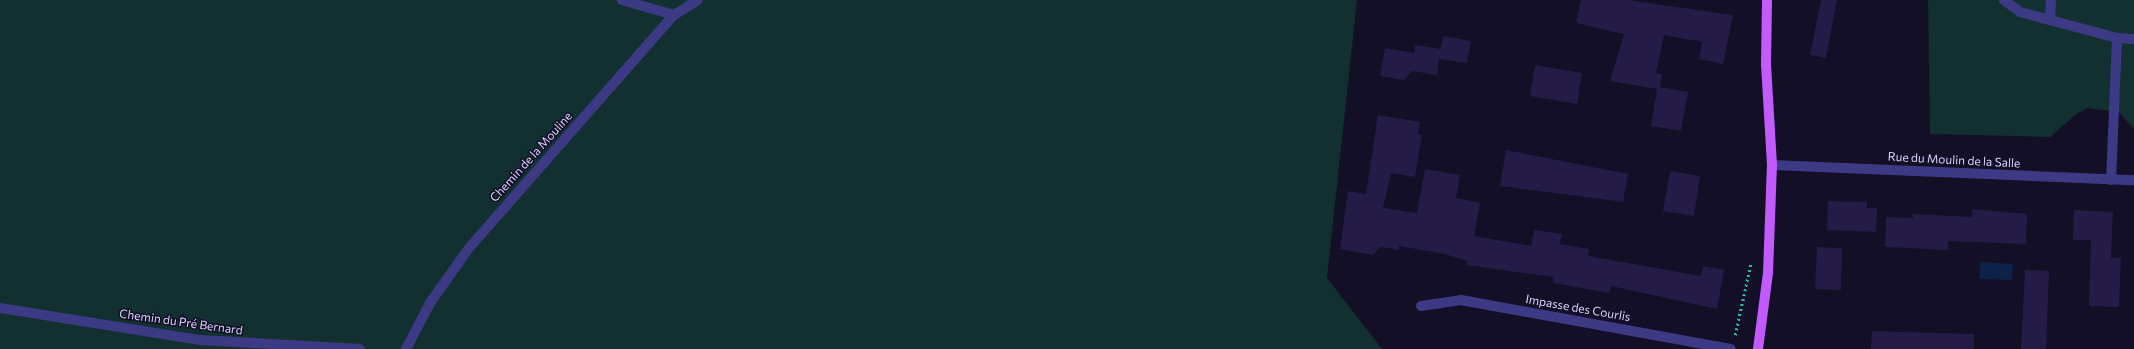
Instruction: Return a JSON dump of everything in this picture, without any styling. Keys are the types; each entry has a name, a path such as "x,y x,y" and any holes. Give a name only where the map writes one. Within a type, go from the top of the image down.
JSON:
{"main road":[{"path":"1758,349 1768,273 1772,165 1766,65 1767,0"}],"street":[{"path":"622,0 674,15"},
{"name":"Chemin de la Mouline","path":"406,349 430,304 469,248 674,15 698,0"},
{"path":"2004,0 2020,12 2117,38 2134,38"},
{"path":"2050,19 2051,0"},
{"path":"2110,180 2117,38"},
{"name":"Rue du Moulin de la Salle","path":"1772,165 2134,180"},
{"name":"Impasse des Courlis","path":"1421,306 1461,300 1731,349"},
{"name":"Chemin du Pré Bernard","path":"0,308 200,340 360,349"}],"path":[{"path":"1736,331 1753,257"}],"green space":[{"path":"0,0 1357,0 1327,278 1382,349 0,349"},
{"path":"1928,0 2134,0 2134,129 2119,112 2087,108 2075,115 2050,137 1930,134"}],"water":[{"path":"1980,262 2013,264 2012,280 1979,279"}],"building":[{"path":"1581,0 1627,0 1733,15 1723,64 1699,59 1702,42 1664,35 1656,73 1662,74 1660,87 1688,92 1681,131 1651,126 1657,89 1610,81 1624,34 1576,23"},
{"path":"1821,0 1837,0 1826,58 1810,55"},
{"path":"1443,36 1471,41 1467,63 1439,59 1437,75 1412,71 1404,80 1380,76 1385,48 1414,53 1415,45 1441,49"},
{"path":"1535,65 1582,73 1577,104 1530,96"},
{"path":"1378,115 1420,122 1418,134 1422,135 1415,177 1391,173 1383,208 1417,213 1425,169 1460,175 1456,198 1480,203 1474,236 1531,246 1534,230 1562,234 1560,244 1589,249 1588,256 1701,276 1703,266 1724,270 1717,309 1611,286 1610,293 1553,283 1554,277 1466,265 1467,261 1445,254 1399,246 1399,250 1380,247 1373,255 1340,249 1348,191 1366,194"},
{"path":"1506,150 1628,174 1623,202 1500,186"},
{"path":"1670,171 1700,176 1694,216 1663,211"},
{"path":"1828,201 1867,202 1867,208 1877,208 1876,232 1827,230"},
{"path":"1972,209 2027,214 2026,244 1948,241 1948,250 1885,247 1886,217 1913,218 1913,214 1972,217"},
{"path":"2074,210 2113,212 2111,258 2121,258 2119,307 2089,306 2091,240 2073,240"},
{"path":"1817,247 1842,248 1841,290 1815,289"},
{"path":"2025,270 2049,271 2046,349 2021,349"},
{"path":"1872,331 1974,334 1974,349 1871,349"}]}
